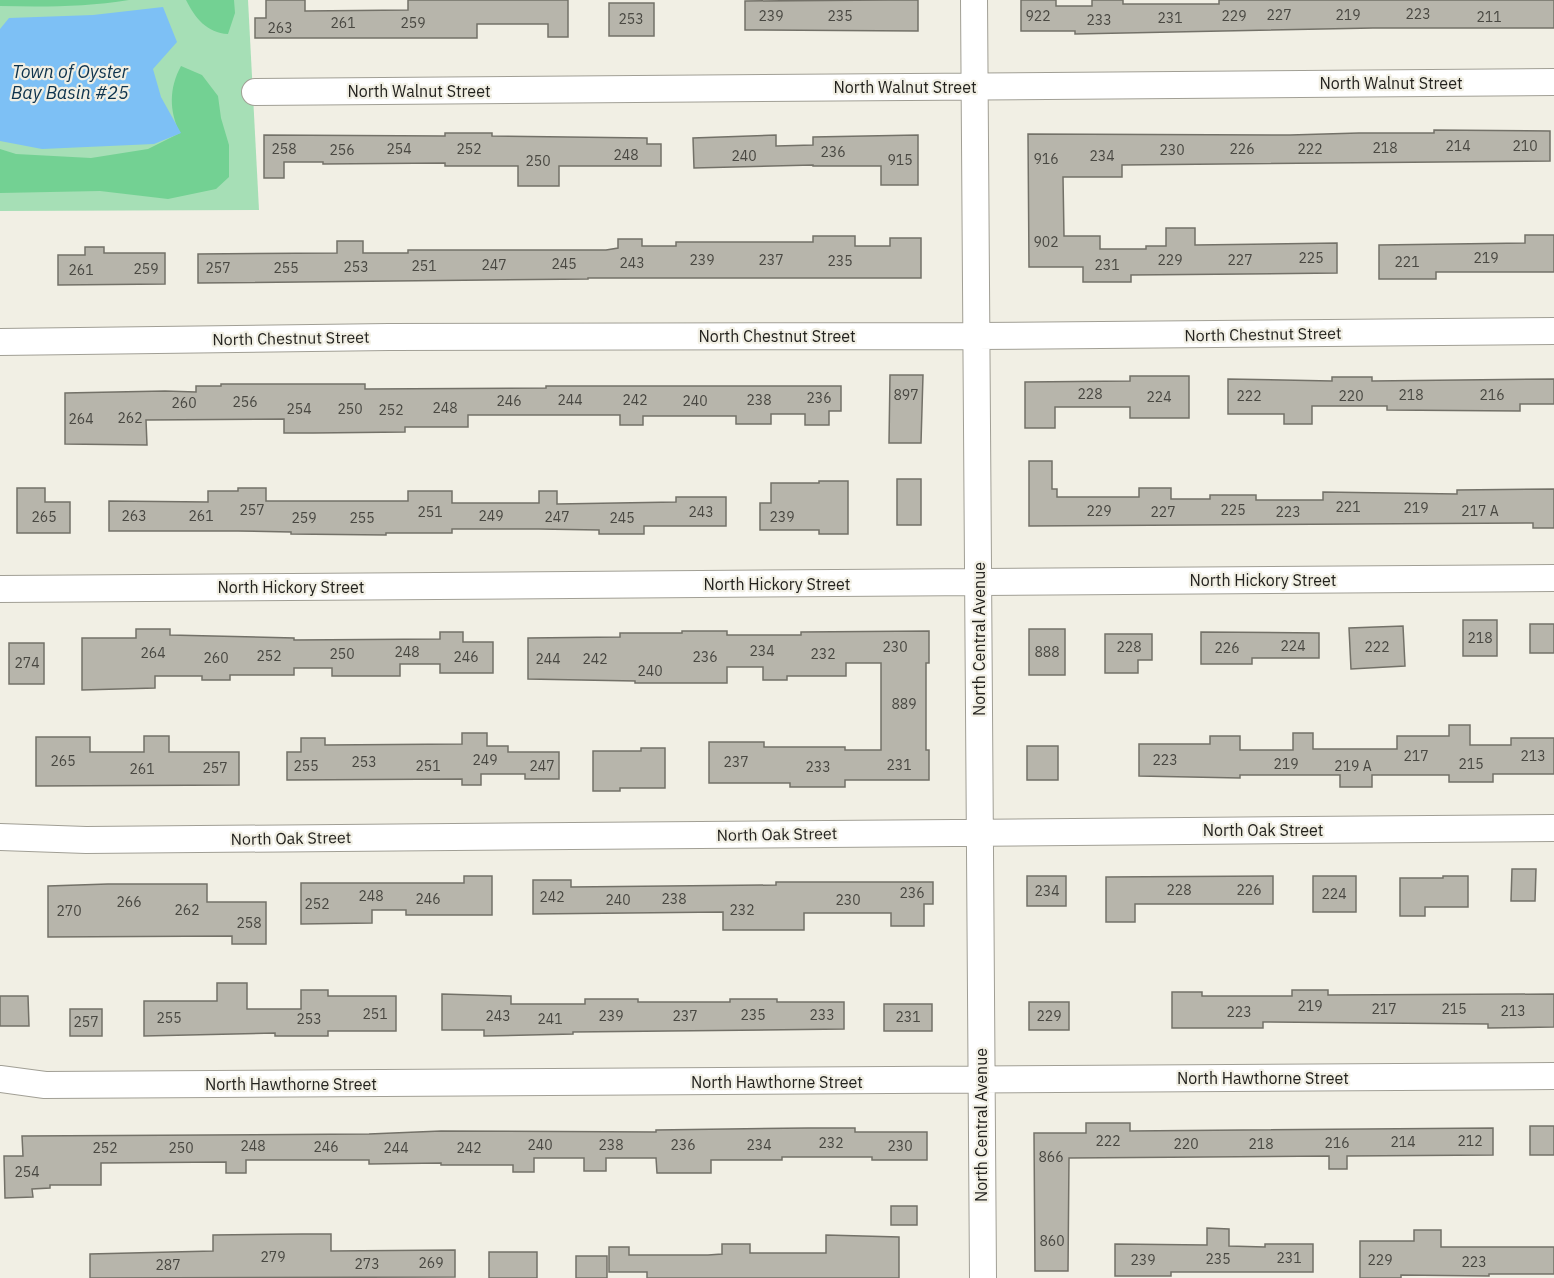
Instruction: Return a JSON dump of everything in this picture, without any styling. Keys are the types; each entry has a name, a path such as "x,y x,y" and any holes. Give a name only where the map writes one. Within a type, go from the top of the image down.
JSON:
{"street":[{"name":"North Central Avenue","path":"974,0 983,1278"},
{"name":"North Walnut Street","path":"255,92 1554,82"},
{"name":"North Chestnut Street","path":"0,342 389,337 976,336 1554,331"},
{"name":"North Hickory Street","path":"0,590 1554,578"},
{"name":"North Oak Street","path":"0,837 86,840 1554,828"},
{"name":"North Hawthorne Street","path":"0,1079 45,1085 1554,1076"}],"green space":[{"path":"0,0 248,0 259,210 0,211"},
{"path":"0,0 129,0 81,5 0,6"},
{"path":"186,0 234,0 235,13 228,34 208,28 193,13"},
{"path":"181,66 202,75 218,96 221,118 229,145 229,177 216,189 168,199 100,191 0,193 0,149 16,154 91,158 148,149 180,133 176,125 172,100 174,83"}],"water":[{"name":"Town of Oyster Bay Basin #25","path":"163,7 177,42 153,69 161,97 181,133 154,144 42,149 0,141 0,29 9,18 93,15"}],"building":[{"path":"266,0 305,0 305,11 408,10 408,0 568,0 568,37 548,37 548,24 477,24 477,38 255,38 255,18 266,18"},
{"path":"918,0 918,31 745,30 745,1"},
{"path":"1021,0 1056,0 1056,6 1092,6 1092,0 1123,0 1123,4 1219,4 1219,0 1554,0 1554,28 1373,28 1075,34 1075,31 1021,31"},
{"path":"609,3 654,3 654,36 609,36"},
{"path":"1434,130 1550,131 1550,161 1122,165 1122,177 1063,177 1064,236 1100,236 1100,249 1146,249 1146,246 1166,246 1166,228 1195,228 1195,245 1337,243 1337,273 1131,275 1131,282 1083,282 1083,267 1029,267 1028,134 1290,135 1434,133"},
{"path":"445,133 492,133 492,136 647,138 647,144 661,144 661,166 559,166 559,186 518,186 518,166 445,166 445,163 284,162 284,178 264,178 264,135 445,136"},
{"path":"776,135 776,146 813,145 813,137 918,135 918,185 881,185 881,166 694,168 693,138"},
{"path":"1525,235 1554,235 1554,272 1436,272 1436,279 1379,279 1379,245 1525,243"},
{"path":"813,236 855,236 855,246 890,246 890,238 921,238 921,278 588,278 198,283 198,254 337,253 337,241 363,241 363,253 408,253 408,250 606,250 618,248 618,239 642,239 642,246 676,246 676,242 813,242"},
{"path":"85,247 104,247 104,253 165,253 165,284 58,285 58,255 85,255"},
{"path":"890,375 923,375 921,443 889,443"},
{"path":"1130,376 1189,376 1189,418 1130,418 1130,407 1055,407 1055,428 1025,428 1025,382 1130,381"},
{"path":"1332,377 1372,377 1372,381 1554,379 1554,404 1520,404 1520,411 1387,410 1387,406 1312,406 1312,424 1284,424 1284,414 1228,414 1228,379 1332,381"},
{"path":"221,384 365,384 365,389 546,388 546,386 841,386 841,411 829,411 829,425 805,425 805,414 771,414 771,424 736,424 736,416 643,416 643,425 620,425 620,415 468,415 468,427 405,427 405,432 284,433 284,419 146,420 147,445 65,444 65,393 196,392 196,386 221,386"},
{"path":"1029,461 1052,461 1052,489 1057,489 1057,497 1139,497 1139,488 1171,488 1171,499 1210,499 1210,495 1256,495 1256,500 1323,500 1323,492 1457,494 1457,490 1554,489 1554,528 1533,528 1533,523 1029,526"},
{"path":"897,479 921,479 921,525 897,525"},
{"path":"819,481 848,481 848,534 819,534 819,530 760,530 760,503 771,503 771,483 819,483"},
{"path":"17,488 45,488 45,502 70,502 70,533 17,533"},
{"path":"238,488 266,488 266,501 408,501 408,491 452,491 452,503 539,503 539,491 557,491 557,504 676,502 676,497 726,497 726,526 644,526 644,534 599,534 599,530 539,529 452,529 452,533 386,533 386,535 238,531 109,531 109,501 208,502 208,491 238,491"},
{"path":"1463,620 1497,620 1497,656 1463,656"},
{"path":"1530,624 1554,624 1554,653 1530,653"},
{"path":"1403,626 1405,666 1351,669 1349,628"},
{"path":"136,629 170,629 170,635 294,638 294,640 440,639 440,632 463,632 463,642 493,642 493,673 440,673 440,664 400,664 400,676 332,676 332,668 294,668 294,675 230,675 230,680 202,680 202,676 155,676 155,688 82,690 82,638 136,638"},
{"path":"1029,629 1065,629 1065,675 1029,675"},
{"path":"682,631 727,631 727,635 801,635 801,632 929,631 929,663 926,663 926,750 929,750 929,780 845,780 845,787 790,787 790,783 709,783 709,742 764,742 764,747 845,747 845,750 881,750 881,663 846,663 846,676 787,676 787,680 763,680 763,667 727,667 727,683 635,683 635,681 528,679 528,638 620,637 620,633 682,633"},
{"path":"1201,632 1319,633 1319,658 1252,658 1252,664 1201,664"},
{"path":"1105,634 1152,634 1152,660 1138,660 1138,673 1105,673"},
{"path":"9,643 44,643 44,684 9,684"},
{"path":"1449,725 1470,725 1470,745 1511,745 1511,738 1554,738 1554,774 1493,774 1493,782 1449,782 1449,775 1372,775 1372,787 1340,787 1340,775 1240,775 1240,778 1139,776 1139,744 1210,744 1210,736 1240,736 1240,750 1293,750 1293,733 1313,733 1313,749 1397,749 1397,736 1449,736"},
{"path":"462,733 487,733 487,746 508,746 508,752 559,752 559,779 525,779 525,774 481,774 481,785 462,785 462,779 287,780 287,752 301,752 301,738 325,738 325,745 462,744"},
{"path":"144,736 169,736 169,752 239,752 239,785 36,786 36,737 90,737 90,752 144,752"},
{"path":"1027,746 1058,746 1058,780 1027,780"},
{"path":"641,748 665,748 665,788 620,788 620,791 593,791 593,751 641,751"},
{"path":"1512,869 1536,869 1535,901 1511,901"},
{"path":"464,876 492,876 492,915 406,915 406,910 372,910 372,923 301,924 301,883 464,883"},
{"path":"1027,876 1066,876 1066,906 1027,906"},
{"path":"1273,876 1273,904 1135,904 1135,922 1106,922 1106,877"},
{"path":"1313,876 1356,876 1356,912 1313,912"},
{"path":"1443,876 1468,876 1468,907 1425,907 1425,916 1400,916 1400,878 1443,878"},
{"path":"533,880 571,880 571,887 776,885 776,882 933,882 933,904 924,904 924,926 891,926 891,913 804,913 804,930 723,930 723,912 533,914"},
{"path":"207,884 207,902 266,902 266,944 232,944 232,936 48,937 48,886"},
{"path":"217,983 247,983 247,1009 301,1009 301,990 328,990 328,996 396,996 396,1031 328,1031 328,1036 275,1036 275,1033 144,1036 144,1001 217,1001"},
{"path":"1292,990 1328,990 1328,995 1554,994 1554,1027 1488,1028 1488,1024 1263,1022 1263,1028 1172,1028 1172,992 1202,992 1202,996 1292,996"},
{"path":"442,994 511,996 511,1004 585,1004 585,999 638,999 638,1002 730,1002 730,999 777,999 777,1002 844,1002 844,1029 573,1032 573,1034 484,1036 484,1030 442,1030"},
{"path":"0,996 28,996 29,1026 0,1026"},
{"path":"1029,1002 1069,1002 1069,1030 1029,1030"},
{"path":"884,1004 932,1004 932,1031 884,1031"},
{"path":"70,1009 102,1009 102,1036 70,1036"},
{"path":"1086,1123 1130,1123 1130,1131 1493,1128 1493,1155 1347,1156 1347,1169 1329,1169 1329,1156 1069,1158 1068,1271 1035,1271 1034,1133 1086,1133"},
{"path":"1530,1126 1554,1126 1554,1155 1530,1155"},
{"path":"855,1128 855,1132 927,1132 927,1160 872,1160 872,1157 782,1157 782,1160 711,1160 711,1173 657,1173 656,1158 606,1158 606,1171 584,1171 584,1158 534,1158 534,1172 513,1172 513,1165 369,1164 369,1160 246,1160 246,1173 226,1173 226,1162 101,1163 101,1185 50,1185 50,1188 32,1189 33,1197 5,1198 4,1156 23,1156 22,1136 369,1134 441,1131 656,1132 656,1130"},
{"path":"891,1206 917,1206 917,1225 891,1225"},
{"path":"1207,1228 1229,1229 1229,1246 1265,1247 1265,1244 1313,1244 1313,1272 1171,1272 1171,1276 1115,1276 1115,1244 1207,1245"},
{"path":"1414,1230 1441,1230 1441,1247 1554,1247 1554,1274 1401,1275 1401,1278 1360,1278 1360,1241 1414,1241"},
{"path":"331,1234 331,1251 455,1250 455,1277 90,1278 90,1254 213,1251 213,1235"},
{"path":"826,1235 899,1237 899,1278 647,1278 647,1272 609,1272 609,1247 629,1247 629,1255 722,1254 722,1244 750,1244 750,1253 826,1253"},
{"path":"489,1252 537,1252 537,1278 489,1278"},
{"path":"576,1256 607,1256 607,1278 576,1278"}]}
